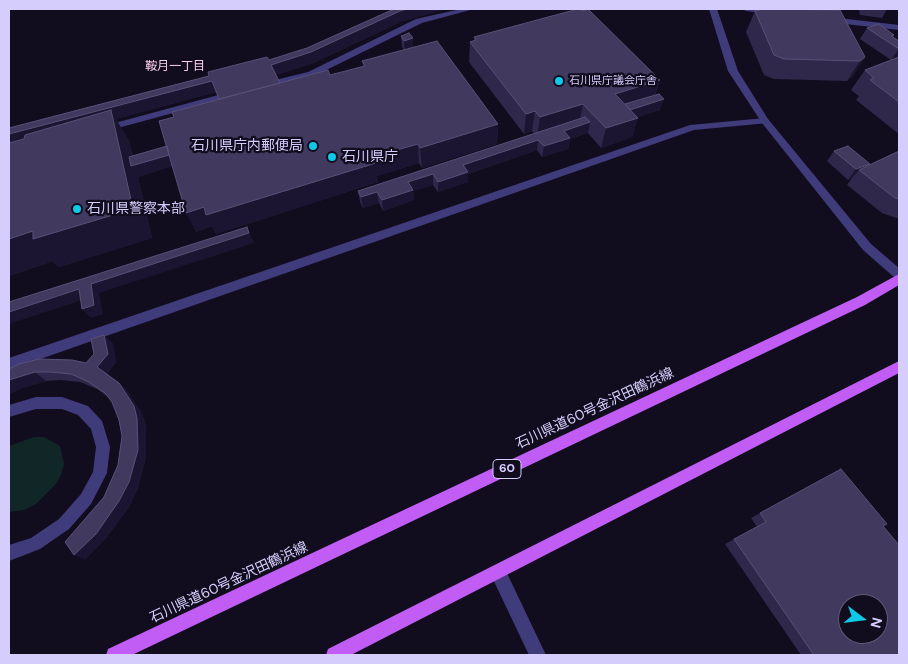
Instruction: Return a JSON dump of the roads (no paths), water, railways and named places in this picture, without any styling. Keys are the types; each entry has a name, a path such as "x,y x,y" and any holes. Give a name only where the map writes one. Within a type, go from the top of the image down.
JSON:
{"main road":[{"name":"石川県道60号金沢田鶴浜線","path":"114,655 861,301 899,279"},
{"path":"334,655 899,367"}],"street":[{"path":"94,131 311,74 419,21 470,9"},
{"path":"713,9 734,71 766,121 867,247 899,275"},
{"path":"746,9 783,14"},
{"path":"838,9 840,21"},
{"path":"821,19 899,28"},
{"path":"9,364 693,127 766,121"},
{"path":"9,411 36,403 62,402 83,410 97,426 103,447 100,473 86,499 64,524 36,544 9,553"},
{"path":"498,573 538,655"}],"place":[{"name":"石川県庁議会庁舎","path":"559,81"},
{"name":"石川県庁内郵便局","path":"313,146"},
{"name":"石川県庁","path":"332,157"},
{"name":"石川県警察本部","path":"77,209"}],"district":[{"name":"鞍月一丁目","path":"175,67"}]}
